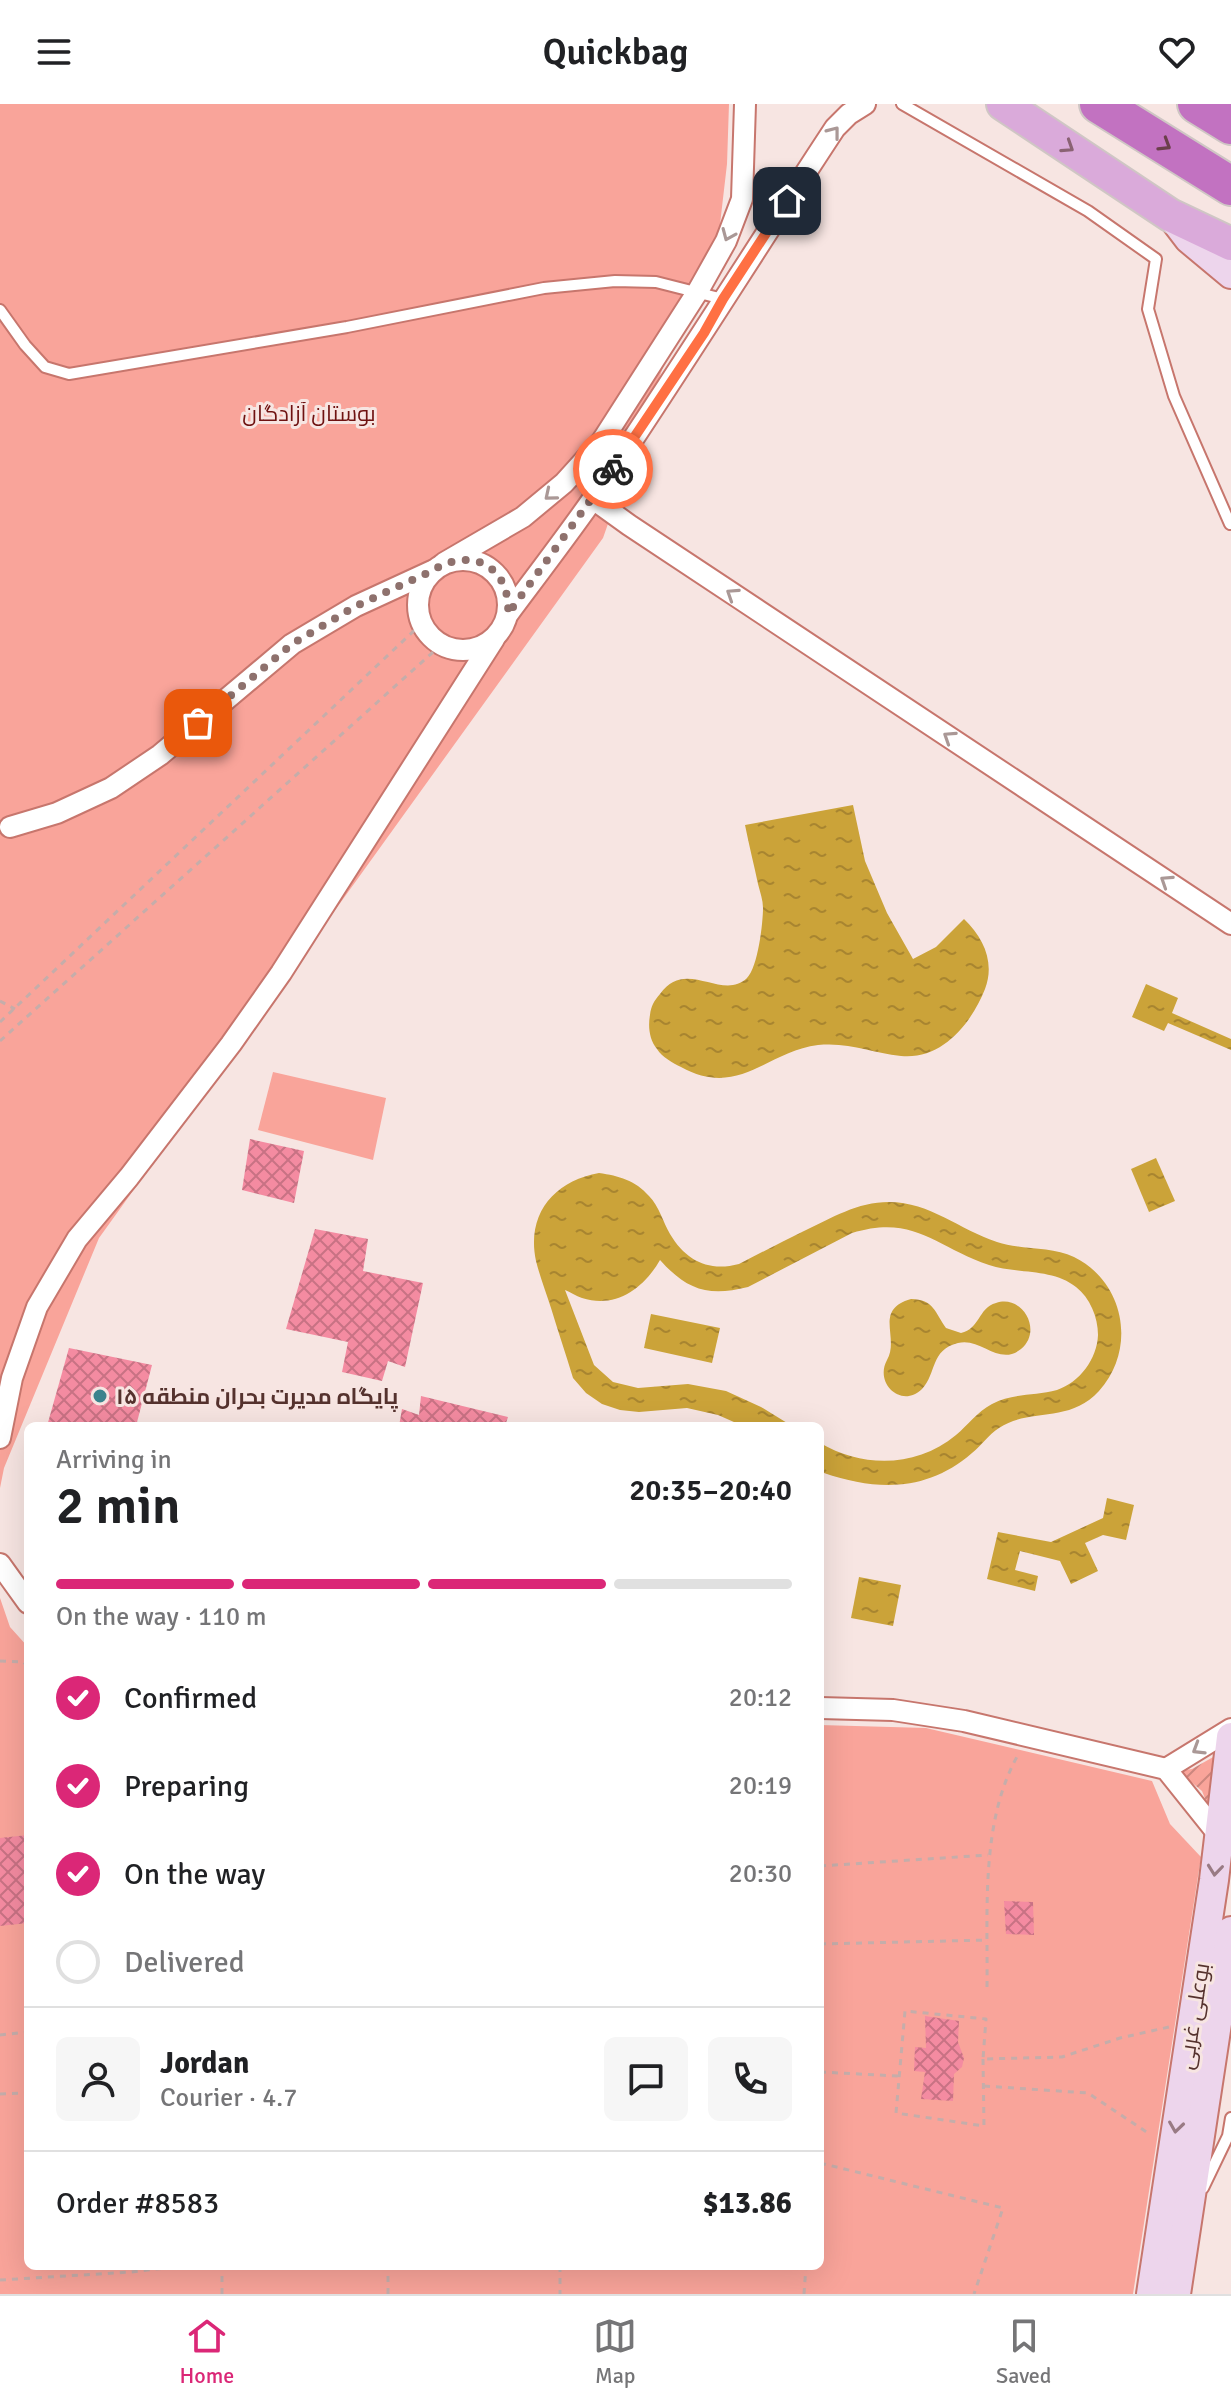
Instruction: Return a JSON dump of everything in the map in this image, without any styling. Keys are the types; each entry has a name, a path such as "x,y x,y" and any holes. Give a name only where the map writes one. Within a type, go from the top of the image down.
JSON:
{"highway":[{"path":"1099,104 1231,186"},
{"path":"1197,104 1231,125"}],"main road":[{"path":"1001,106 1170,215 1231,244"},
{"path":"1170,215 1189,239 1231,274"},
{"name":"بوعلی غربی","path":"1151,2294 1214,1880 1231,1737"},
{"name":"بوعلی غربی","path":"1176,2294 1231,1931"}],"street":[{"path":"494,639 482,647 468,650 454,650 441,645 421,624 418,595 424,582 438,567 523,517 564,483 602,441 698,291 726,241 742,199 745,104"},
{"path":"508,614 593,499 835,128 865,104"},
{"path":"593,499 1231,924"},
{"path":"0,1438 12,1378 37,1307 77,1239 222,1056 281,973 503,628 509,600 505,586 486,565 458,559 356,606 292,644 160,755 111,788 57,813 10,827"},
{"path":"0,1564 24,1597"},
{"path":"824,1708 893,1710 964,1721 1166,1769 1218,1834"},
{"path":"1166,1769 1231,1729"}],"lane":[{"path":"902,104 1088,211 1156,259 1148,309 1174,396 1230,524"},
{"path":"0,310 45,367 69,374 347,327 544,288 615,281 656,282 723,299"},
{"path":"1186,2222 1228,2136 1231,2118"}],"path":[{"path":"0,1022 421,624"},
{"path":"0,1041 441,645"},
{"path":"0,1001 15,1009"},
{"path":"0,1661 24,1663"},
{"path":"987,1987 989,1855 1006,1776 1020,1750 1035,1739"},
{"path":"824,1866 989,1855"},
{"path":"824,1944 988,1940"},
{"path":"905,2011 986,2019 983,2059 984,2126 896,2113 905,2011"},
{"path":"983,2059 1062,2057 1120,2038 1192,2021"},
{"path":"0,2035 24,2032"},
{"path":"824,2072 898,2076"},
{"path":"984,2086 1088,2093 1173,2151"},
{"path":"0,2094 24,2093"},
{"path":"824,2164 1003,2208 974,2294"},
{"path":"0,2280 148,2270"},
{"path":"222,2270 222,2294"},
{"path":"388,2270 388,2294"},
{"path":"560,2270 560,2294"},
{"path":"804,2294 806,2270"}],"green space":[{"name":"بوستان آزادگان","path":"0,104 729,104 727,164 717,250 695,276 603,538 99,1238 4,1468 0,1488"},
{"path":"273,1072 386,1098 373,1160 258,1130"},
{"path":"0,1598 10,1627 24,1643 24,2270 824,2270 824,1725 926,1728 1152,1781 1170,1824 1201,1857 1133,2294 0,2294"},
{"path":"1215,1756 1208,1806 1202,1791 1178,1771 1192,1769"}],"water":[{"path":"853,805 865,861 887,913 913,959 936,947 964,919 977,934 986,951 989,970 985,989 972,1015 942,1046 916,1056 890,1055 851,1046 818,1045 783,1055 736,1076 720,1078 701,1075 665,1057 654,1045 649,1028 651,1009 660,994 681,979 737,984 747,978 754,965 763,905 745,825"},
{"path":"1146,984 1178,998 1172,1013 1231,1039 1231,1050 1168,1023 1164,1031 1132,1017"},
{"path":"1156,1158 1175,1201 1149,1212 1131,1169"},
{"path":"599,1173 638,1186 656,1204 667,1229 683,1251 708,1265 739,1264 845,1212 889,1202 931,1211 997,1242 1074,1257 1091,1268 1114,1299 1120,1318 1118,1356 1111,1374 1087,1401 1063,1412 1011,1422 995,1431 955,1466 937,1475 919,1481 882,1485 824,1473 824,1445 871,1460 907,1459 924,1454 956,1435 992,1404 1008,1398 1057,1390 1073,1381 1091,1361 1097,1344 1098,1328 1092,1308 1081,1291 1067,1281 1045,1274 989,1265 909,1230 874,1228 852,1233 748,1287 734,1290 710,1291 689,1284 660,1260 637,1287 617,1298 594,1301 565,1290 594,1365 613,1382 638,1388 688,1384 726,1391 785,1422 734,1422 687,1408 639,1412 602,1404 586,1393 573,1378 536,1261 534,1244 535,1229 547,1202 557,1192 583,1177"},
{"path":"911,1299 925,1301 946,1328 961,1333 972,1327 990,1306 1006,1302 1014,1304 1027,1316 1030,1333 1021,1349 1013,1354 997,1353 966,1342 949,1346 938,1356 922,1389 914,1394 899,1395 887,1385 884,1377 891,1342 890,1317 900,1304"},
{"path":"651,1314 720,1328 712,1363 644,1348"},
{"path":"1107,1498 1134,1505 1126,1540 1103,1535 1085,1543 1098,1571 1071,1584 1060,1561 1020,1551 1015,1570 1038,1576 1035,1591 987,1579 998,1532 1051,1542 1103,1518"},
{"path":"859,1577 901,1585 893,1626 851,1618"}],"building":[{"path":"250,1139 304,1151 294,1203 242,1190"},
{"path":"315,1229 368,1239 363,1271 423,1283 405,1367 388,1361 382,1381 342,1372 348,1342 286,1329"},
{"name":"پایگاه مدیرت بحران منطقه ۱۵","path":"69,1348 152,1365 137,1422 48,1422"},
{"path":"421,1396 508,1417 506,1422 400,1422 402,1409 419,1415"},
{"path":"24,1835 24,1923 0,1926 0,1838"},
{"path":"1004,1901 1033,1902 1034,1935 1006,1934"},
{"path":"925,2016 959,2021 958,2042 964,2058 962,2067 954,2074 953,2101 921,2099 925,2072 914,2071 915,2047 926,2048"}],"way so far":[{"path":"198,723 292,644 356,606 444,563 458,559 486,565 505,586 509,600 508,614 613,469"}],"place":[{"name":"پایگاه مدیرت بحران منطقه ۱۵","path":"100,1396"}],"route":[{"path":"613,469 787,201"}]}
